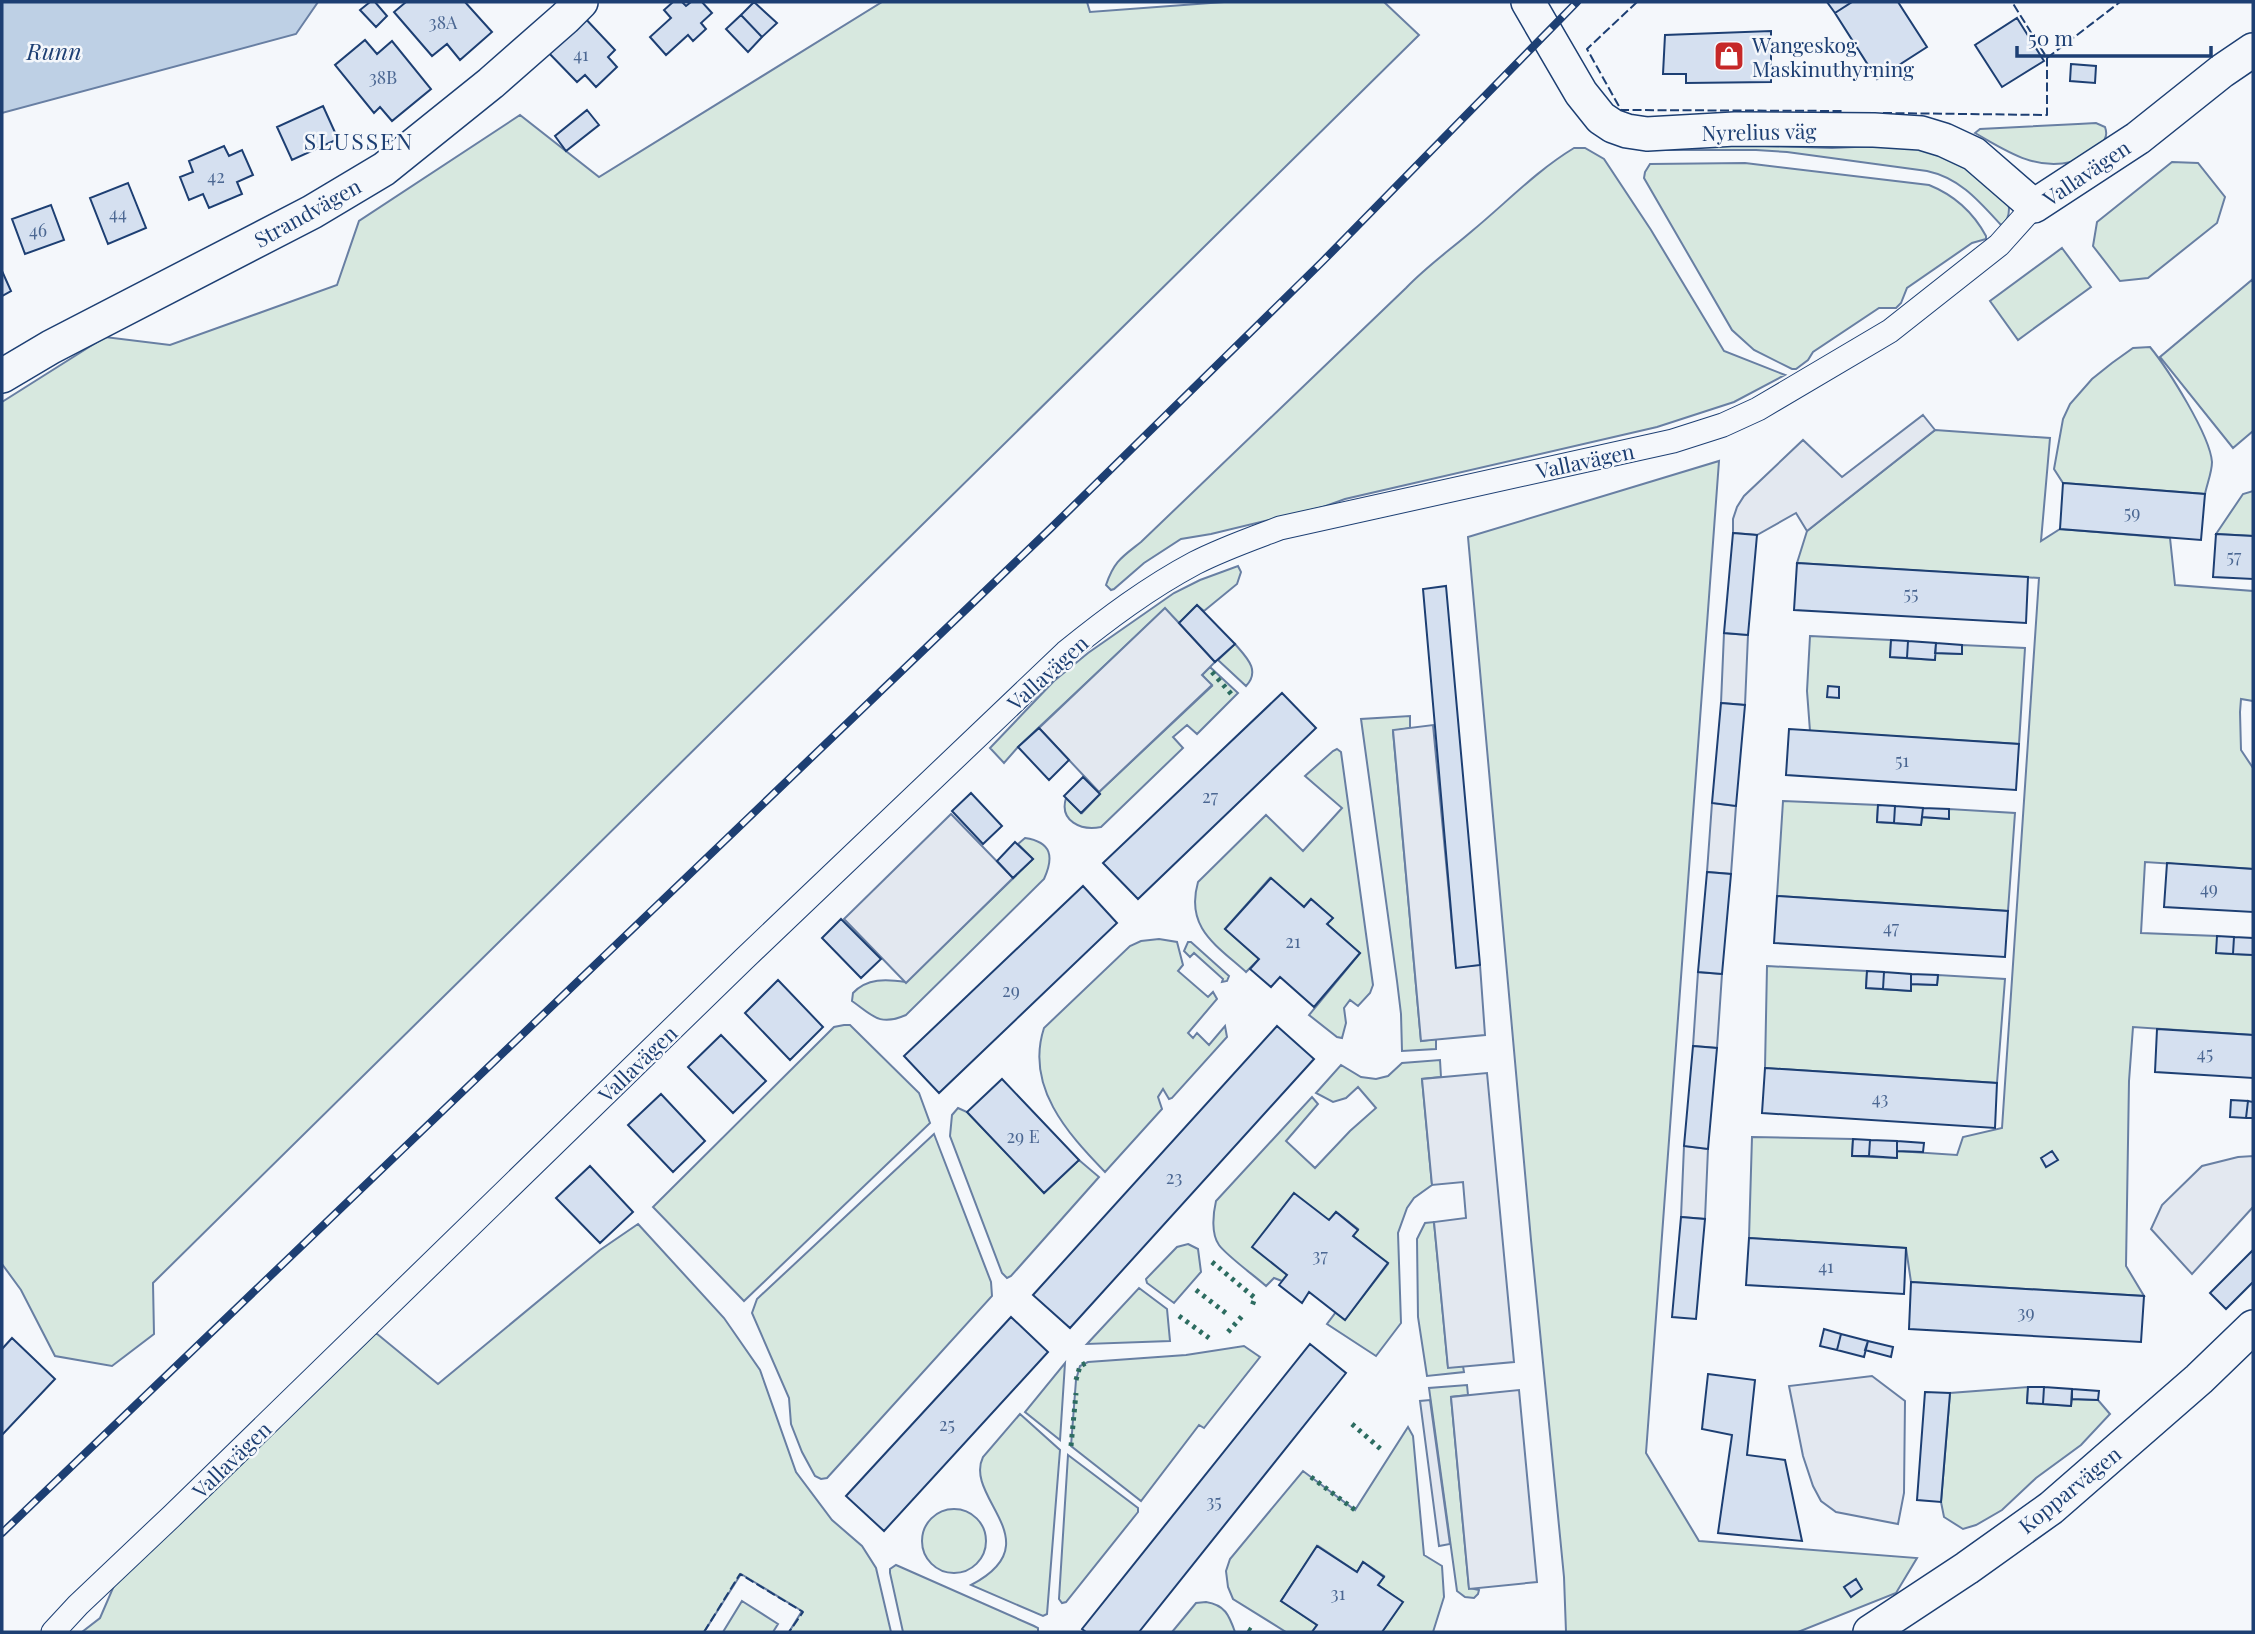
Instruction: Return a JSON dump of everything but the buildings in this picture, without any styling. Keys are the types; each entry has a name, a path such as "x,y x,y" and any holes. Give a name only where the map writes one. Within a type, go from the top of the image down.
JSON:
{"street":[{"name":"Strandvägen","path":"2,376 51,346 312,212 384,169 491,83 581,2"},
{"name":"Nyrelius väg","path":"1528,2 1581,93 1601,118 1613,126 1647,134 1735,129 1921,133 1974,154 2034,206"},
{"name":"Vallavägen","path":"52,1632 743,960 1066,652 1103,622 1143,594 1194,564 1280,528 1673,441 1723,425 1766,404 1889,331 1999,245 2034,206 2138,138 2222,71 2253,50"},
{"name":"Kopparvägen","path":"1870,1632 1967,1569 2051,1508 2199,1379 2253,1327"}],"shaded area":[{"path":"882,2 1087,2 1090,12 1224,2 1384,2 1419,35 153,1283 154,1334 112,1366 55,1356 21,1290 2,1264 2,402 105,337 170,345 337,285 359,221 520,115 599,177"},
{"path":"2096,123 2105,127 2104,140 2077,160 2058,164 2045,164 2021,157 1975,133 1980,129"},
{"path":"1734,145 1832,148 1877,146 1918,149 1962,162 2008,200 2009,214 2001,225 1977,199 1959,185 1927,171 1787,152 1650,150"},
{"path":"1574,148 1585,148 1604,159 1651,230 1724,351 1785,375 1734,402 1657,427 1181,539 1144,563 1114,589 1111,590 1106,585 1119,560 1430,265 1534,177"},
{"path":"2172,162 2198,163 2225,197 2217,223 2148,278 2120,281 2093,246 2097,222"},
{"path":"1745,163 1929,185 1962,205 1981,227 1986,239 1972,243 1907,288 1896,308 1879,308 1813,352 1808,360 1796,369 1792,369 1754,350 1732,330 1644,178 1650,164"},
{"path":"2062,248 2091,287 2018,340 1990,301"},
{"path":"2253,279 2253,431 2233,448 2160,357"},
{"path":"2150,347 2187,403 2210,450 2212,466 2205,494 2063,483 2054,469 2063,419 2070,404 2092,379 2133,348"},
{"path":"1923,415 1935,430 1807,531 1796,513 1757,535 1733,533 1733,519 1744,496 1803,440 1842,477"},
{"path":"1935,430 2050,438 2041,541 2060,529 2170,538 2175,585 2253,591 2253,701 2241,699 2240,712 2241,750 2253,768 2253,869 2145,862 2141,933 2217,936 2217,953 2253,955 2253,1035 2133,1027 2129,1081 2126,1266 2144,1296 1911,1282 1906,1248 1749,1238 1752,1137 1853,1139 1852,1156 1896,1158 1897,1151 1957,1155 1963,1137 2002,1128 2039,578 1797,563 1807,531"},
{"path":"1719,461 1646,1453 1699,1541 1917,1558 1896,1593 1798,1632 1566,1632 1564,1577 1468,537"},
{"path":"2253,491 2253,536 2216,534 2243,494"},
{"path":"1238,566 1241,572 1237,584 1204,611 1197,605 1179,623 1165,609 1004,763 990,748 1054,681 1088,653 1174,593"},
{"path":"1165,608 1215,662 1202,675 1212,685 1099,792 1039,728"},
{"path":"1724,633 1748,635 1745,705 1721,703"},
{"path":"1810,636 1891,640 1890,657 1934,660 1935,653 1962,654 1962,645 2025,648 2019,744 1810,731 1807,691"},
{"path":"1235,644 1252,669 1246,686 1218,660"},
{"path":"1210,667 1238,693 1197,734 1187,725 1173,737 1183,748 1101,827 1079,826 1073,823 1066,813 1066,798 1082,813 1099,792 1212,686 1202,675"},
{"path":"1410,716 1410,728 1393,731 1421,1041 1436,1039 1436,1049 1402,1051 1397,981 1361,719"},
{"path":"1433,725 1456,967 1480,965 1485,1035 1421,1041 1393,730"},
{"path":"1337,749 1341,752 1373,985 1370,993 1358,1006 1350,1000 1344,1008 1346,1023 1342,1038 1309,1015 1360,953 1327,924 1332,918 1311,899 1304,907 1270,878 1225,929 1259,959 1246,972 1206,934 1196,912 1195,898 1198,882 1266,815 1303,851 1342,808 1305,776"},
{"path":"1783,801 1878,805 1877,822 1921,825 1922,817 1948,819 1949,809 2015,813 2008,911 1777,896"},
{"path":"1712,803 1736,806 1731,874 1707,872"},
{"path":"951,814 1013,878 906,983 844,919"},
{"path":"1025,838 1046,847 1050,857 1044,879 906,1015 882,1020 852,1001 853,993 858,988 871,982 906,982 1033,859 1018,844"},
{"path":"1159,939 1177,942 1183,965 1178,971 1208,997 1213,992 1217,999 1188,1033 1193,1038 1197,1033 1209,1045 1225,1026 1227,1037 1172,1098 1169,1099 1163,1089 1158,1097 1162,1109 1105,1172 1064,1125 1045,1089 1040,1069 1044,1028 1130,946 1141,941"},
{"path":"1188,942 1229,976 1227,981 1222,982 1223,979 1194,953 1190,957 1184,951"},
{"path":"1767,966 1867,971 1866,988 1910,991 1911,984 1937,985 1938,975 2005,979 1997,1083 1765,1068"},
{"path":"1698,972 1722,974 1717,1048 1693,1046"},
{"path":"850,1025 919,1093 930,1123 744,1301 653,1207 834,1027"},
{"path":"1440,1060 1441,1077 1422,1079 1432,1185 1414,1198 1407,1208 1398,1233 1401,1323 1376,1356 1327,1324 1336,1312 1345,1319 1388,1264 1353,1236 1358,1229 1336,1212 1282,1281 1274,1278 1266,1286 1234,1260 1216,1240 1216,1201 1312,1097 1318,1104 1286,1141 1315,1168 1376,1108 1358,1087 1346,1098 1333,1102 1316,1093 1341,1065 1361,1077 1376,1079 1388,1076 1402,1063"},
{"path":"1487,1073 1514,1362 1448,1368 1434,1222 1466,1218 1463,1182 1432,1185 1422,1079"},
{"path":"958,1108 967,1112 1044,1193 1079,1160 1099,1177 1007,1278 1002,1273 950,1136 952,1115"},
{"path":"934,1134 991,1282 992,1296 827,1478 821,1479 815,1476 802,1452 791,1424 789,1398 752,1313 757,1299"},
{"path":"1684,1146 1708,1149 1705,1219 1681,1217"},
{"path":"2253,1156 2253,1207 2192,1274 2151,1229 2162,1205 2202,1166"},
{"path":"1434,1222 1448,1367 1463,1366 1464,1372 1427,1376 1418,1317 1417,1239 1425,1223"},
{"path":"638,1224 724,1318 760,1370 796,1472 832,1520 862,1546 876,1568 891,1632 789,1632 802,1611 741,1574 704,1632 82,1632 100,1618 116,1581 376,1333 438,1384 600,1250"},
{"path":"1188,1244 1198,1249 1201,1272 1174,1303 1147,1283 1146,1279 1177,1247"},
{"path":"1139,1288 1167,1309 1170,1341 1087,1344"},
{"path":"1244,1346 1260,1357 1204,1428 1199,1425 1141,1501 1071,1446 1076,1380 1080,1366 1088,1362 1186,1355"},
{"path":"1065,1363 1060,1440 1025,1412"},
{"path":"1872,1376 1905,1401 1904,1493 1898,1524 1836,1512 1821,1501 1803,1456 1789,1386"},
{"path":"1467,1385 1468,1395 1451,1397 1469,1588 1479,1590 1474,1598 1465,1597 1457,1591 1429,1388"},
{"path":"2028,1387 2027,1403 2071,1406 2072,1399 2098,1400 2110,1414 2081,1445 2036,1478 2002,1510 1963,1529 1944,1517 1941,1502 1950,1393"},
{"path":"1519,1390 1537,1582 1469,1589 1451,1397"},
{"path":"1430,1400 1450,1544 1439,1546 1420,1401"},
{"path":"1020,1414 1060,1450 1047,1614 1043,1616 971,1585 994,1569 1005,1553 1006,1536 980,1473 983,1457"},
{"path":"1408,1427 1413,1436 1424,1555 1442,1566 1444,1597 1433,1632 1382,1632 1402,1602 1378,1585 1384,1576 1363,1562 1357,1572 1318,1546 1281,1601 1317,1625 1312,1632 1286,1632 1233,1599 1226,1571 1230,1559 1303,1471 1355,1510"},
{"path":"1068,1455 1138,1508 1138,1512 1066,1602 1062,1603 1059,1599"},
{"path":"954,1509 966,1511 977,1518 984,1529 984,1553 977,1564 966,1571 954,1573 942,1571 931,1564 924,1553 922,1541 924,1529 931,1518 942,1511"},
{"path":"896,1565 1034,1626 1038,1628 1038,1632 903,1632 890,1573 890,1569"},
{"path":"742,1601 778,1624 773,1632 723,1632"},
{"path":"1206,1602 1225,1612 1235,1632 1172,1632 1196,1603"}],"water":[{"name":"Runn","path":"2,2 318,2 296,34 2,113"}],"railway":[{"path":"2,1533 1051,528 1323,261 1577,2"}],"hedge":[{"path":"1212,672 1233,696"},
{"path":"1212,1262 1255,1298 1252,1306"},
{"path":"1196,1290 1227,1314"},
{"path":"1228,1332 1243,1315"},
{"path":"1179,1316 1209,1338"},
{"path":"1076,1380 1080,1366 1088,1362"},
{"path":"1071,1446 1076,1393"},
{"path":"1352,1424 1383,1451"},
{"path":"1311,1477 1355,1510"},
{"path":"1248,1629 1253,1632"}],"fence":[{"path":"1637,2 1587,49 1621,110 1845,111"},
{"path":"1883,113 2047,115 2047,58 2012,2"},
{"path":"2047,58 2120,2"},
{"path":"704,1632 740,1574 803,1612 789,1632"}],"place":[{"name":"Wangeskog Maskinuthyrning","path":"1729,56"}],"district":[{"name":"SLUSSEN","path":"359,140"}]}
